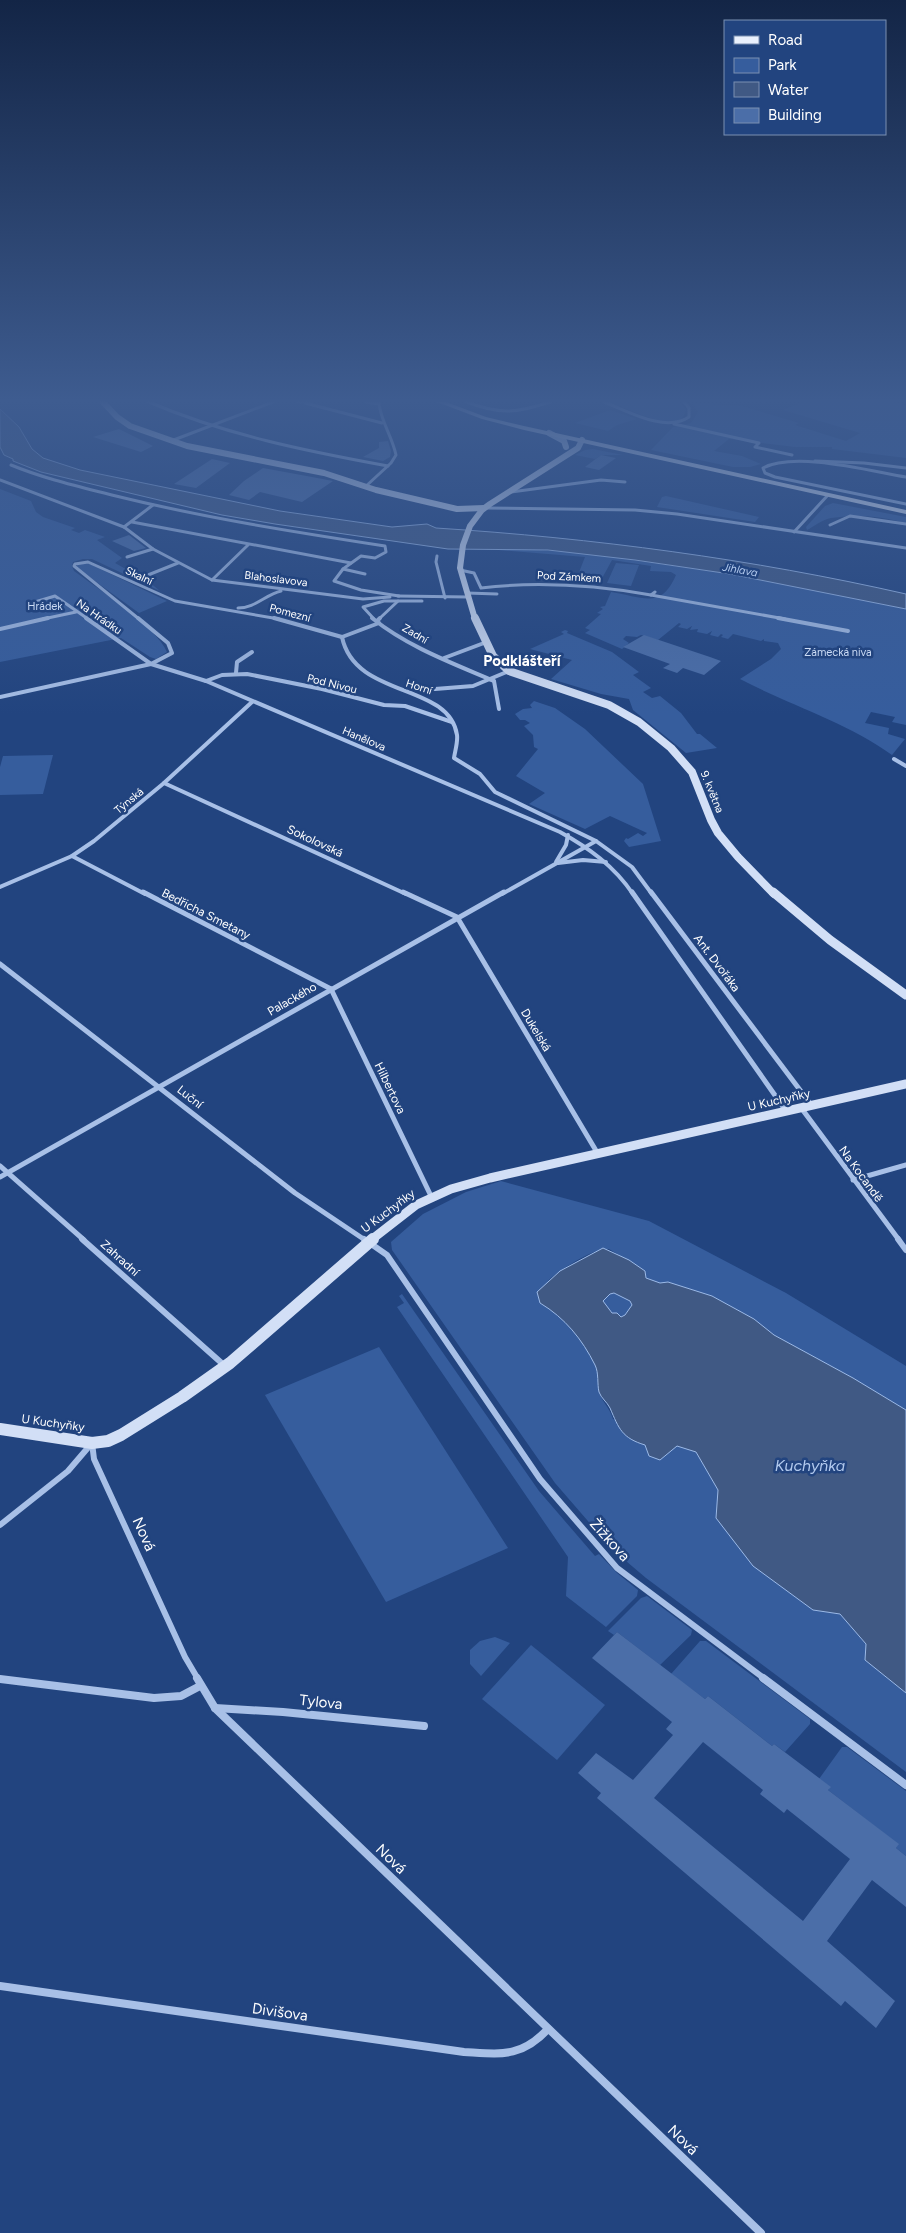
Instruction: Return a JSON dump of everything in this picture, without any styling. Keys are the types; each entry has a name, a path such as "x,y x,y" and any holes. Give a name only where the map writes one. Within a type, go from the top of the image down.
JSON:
{"main road":[{"path":"445,506 457,509 484,508"},
{"path":"878,506 906,512"},
{"path":"457,509 475,519 484,508"},
{"name":"9. května","path":"475,519 463,543 460,570 470,594 484,643 499,664 509,671 614,707 650,731 694,774 710,818 718,832 753,872 793,912 906,995"},
{"name":"U Kuchyňky","path":"0,1429 92,1442 108,1441 121,1435 182,1397 226,1366 368,1243 416,1205 431,1196 490,1178 807,1108 906,1084"}],"street":[{"name":"Blahoslavova","path":"69,506 124,527 153,549 212,580 364,599 398,598 430,601 470,594 497,594 481,588"},
{"path":"124,527 152,506"},
{"path":"158,506 240,524 385,546 386,552 375,558 361,556 343,569 334,581 361,590 398,598"},
{"path":"484,508 503,506"},
{"path":"508,506 595,512 643,511 906,548"},
{"path":"794,532 818,506"},
{"path":"830,525 850,516 906,524"},
{"path":"132,522 351,563"},
{"path":"212,580 248,545"},
{"path":"127,557 153,549"},
{"path":"438,556 436,562 443,598"},
{"name":"Skalní","path":"151,664 172,653 168,643 90,580 74,566 75,564 88,562 175,601 193,605 198,603 243,608 258,605 271,592 289,591"},
{"path":"143,577 178,563"},
{"path":"343,569 365,574"},
{"path":"460,570 474,573 481,588 470,594"},
{"name":"Pod Zámkem","path":"481,588 517,584 558,583 651,595 848,631"},
{"path":"651,595 655,592"},
{"name":"Na Hrádku","path":"35,602 54,596 151,664"},
{"path":"342,637 378,622 398,598"},
{"path":"378,622 363,607 372,602 398,598"},
{"name":"Pomezní","path":"193,605 263,615 342,637"},
{"path":"0,629 76,612"},
{"name":"Zadní","path":"378,622 416,647 494,681"},
{"name":"Horní","path":"342,637 343,648 351,659 377,680 401,691 433,700 453,722"},
{"path":"444,658 484,643"},
{"path":"236,673 235,665 237,660 252,652"},
{"path":"0,698 151,664"},
{"name":"Hanělova","path":"151,664 206,681 568,836 586,846 607,862"},
{"name":"Horní","path":"435,689 466,688 494,681 509,671"},
{"name":"Pod Nivou","path":"206,681 222,675 236,673 322,689 384,705 405,706 453,722"},
{"path":"494,681 499,709"},
{"name":"Týnská","path":"0,887 72,856 94,841 164,783 252,702"},
{"path":"453,722 458,736 454,758 480,774 495,792 596,841"},
{"path":"894,759 906,766"},
{"name":"Sokolovská","path":"164,783 457,917"},
{"path":"554,864 566,845 568,836"},
{"name":"Palackého","path":"0,1177 457,917 596,841"},
{"name":"Ant. Dvořáka","path":"596,841 632,866 807,1108"},
{"name":"Bedřicha Smetany","path":"72,856 331,989"},
{"path":"554,864 583,860 607,862 620,875 787,1112"},
{"name":"Dukelská","path":"457,917 598,1154"},
{"name":"Luční","path":"0,964 160,1086 295,1193 368,1243"},
{"name":"Hilbertova","path":"331,989 431,1196"},
{"name":"Na Kocandě","path":"807,1108 853,1180 906,1250"},
{"path":"853,1180 906,1165"},
{"name":"Zahradní","path":"0,1166 226,1366"},
{"name":"Žižkova","path":"368,1243 387,1255 399,1270 540,1479 617,1568 906,1785"},
{"path":"0,1525 68,1471 92,1442"},
{"name":"Nová","path":"92,1442 94,1459 185,1657 200,1686 215,1708 760,2233"},
{"path":"0,1679 154,1698 181,1696 200,1686"},
{"name":"Tylova","path":"215,1708 274,1711 424,1726"},
{"name":"Divišova","path":"0,1986 464,2052 505,2054 524,2051 537,2043 548,2029"}],"green space":[{"name":"Hrádek","path":"0,506 33,506 36,512 43,517 75,528 71,530 79,533 85,530 105,537 97,540 122,558 115,563 149,582 160,591 92,559 73,562 74,571 139,620 161,642 167,652 156,659 121,638 0,662"},
{"path":"711,506 759,517 755,522 657,507"},
{"path":"825,506 850,506 906,517 906,523 878,517 850,516 821,521 807,530 806,527"},
{"name":"Zámecká niva","path":"526,549 583,553 730,574 906,609 906,725 892,722 895,717 871,712 865,723 889,728 888,734 905,739 892,755 837,723 740,679 771,659 781,649 778,643 733,634 728,639 721,637 723,635 721,634 718,637 710,635 712,631 707,634 697,632 698,629 690,630 692,626 687,629 678,627 681,624 679,623 658,640 641,635 637,637 626,636 623,639 629,643 622,649 585,633 590,630 585,628 601,614 597,613 603,609 600,607 605,606 611,592 642,598 657,597 664,593 676,575 671,572 650,571 651,566 612,560 600,582 576,580 585,557 498,550"},
{"path":"616,563 639,565 631,586 607,583"},
{"path":"90,564 167,601 139,613 77,568 77,565"},
{"path":"568,631 567,633 612,652 639,672 633,675 651,688 643,692 652,698 660,696 681,713 697,734 700,734 717,748 686,753 633,710 629,699 601,694 551,679 572,660 530,649 564,634 561,632"},
{"path":"534,701 555,708 585,729 643,784 661,841 629,847 624,841 626,838 628,839 638,833 643,836 647,833 610,816 585,829 529,804 545,793 516,776 538,749 534,747 533,735 524,726 530,723 520,720 515,714 523,709 532,708 530,705"},
{"path":"53,755 43,794 0,795 0,767 3,756"},
{"path":"501,1181 649,1221 786,1293 906,1366 906,1410 853,1378 774,1335 754,1319 712,1296 668,1282 660,1284 646,1278 645,1271 609,1249 603,1249 586,1255 554,1276 546,1285 540,1303 557,1315 588,1350 597,1369 600,1395 613,1419 696,1452 718,1490 716,1518 813,1610 840,1614 866,1644 865,1660 906,1693 906,1772 646,1578 613,1550 555,1483 392,1250 391,1242 423,1214 466,1192"},
{"path":"614,1293 630,1301 632,1305 625,1315 621,1317 608,1309 603,1301 610,1294"},
{"path":"402,1294 539,1491 595,1556 599,1554 617,1573 638,1590 637,1596 606,1627 566,1596 568,1557 397,1307 404,1303 399,1296"},
{"path":"379,1347 508,1548 386,1602 265,1395"},
{"path":"647,1596 692,1630 691,1635 660,1665 617,1632 614,1635 608,1631 641,1598"},
{"path":"495,1637 510,1643 481,1676 470,1664 470,1650 480,1641"},
{"path":"700,1641 706,1641 810,1719 810,1724 785,1752 774,1744 772,1746 708,1696 705,1699 671,1674"},
{"path":"531,1645 605,1705 557,1760 482,1699"},
{"path":"842,1747 847,1747 906,1791 906,1856 896,1848 898,1844 828,1790 830,1787 819,1779"}],"water":[{"name":"Jihlava","path":"185,506 257,506 392,527 427,524 436,528 613,544 731,560 906,594 906,609 730,574 635,560 548,550 448,549 222,515"},
{"name":"Kuchyňka","path":"603,1248 629,1260 645,1271 646,1278 660,1283 668,1282 712,1296 754,1319 774,1335 853,1378 906,1410 906,1693 865,1660 866,1644 840,1614 813,1610 753,1566 716,1518 718,1490 696,1452 677,1446 660,1460 649,1456 645,1445 631,1439 622,1432 609,1406 600,1394 596,1368 590,1355 565,1322 540,1303 537,1292 560,1271","holes":["614,1293 630,1301 632,1305 625,1315 621,1317 617,1313 612,1313 603,1301 610,1294"]}],"building":[{"path":"129,535 146,548 134,551 112,541"},
{"path":"644,635 721,661 704,675 683,668 677,673 663,668 670,664 623,647"},
{"path":"617,1632 705,1699 708,1696 772,1746 774,1744 831,1787 828,1790 899,1844 896,1848 906,1856 906,1907 872,1880 827,1941 895,2001 876,2028 845,2001 841,2006 597,1798 601,1793 578,1773 596,1753 633,1780 673,1735 666,1729 672,1722 592,1658","holes":["703,1742 763,1790 760,1794 784,1813 787,1809 850,1859 803,1921 654,1798"]}],"district":[{"name":"Podklášteří","path":"522,661"}]}
